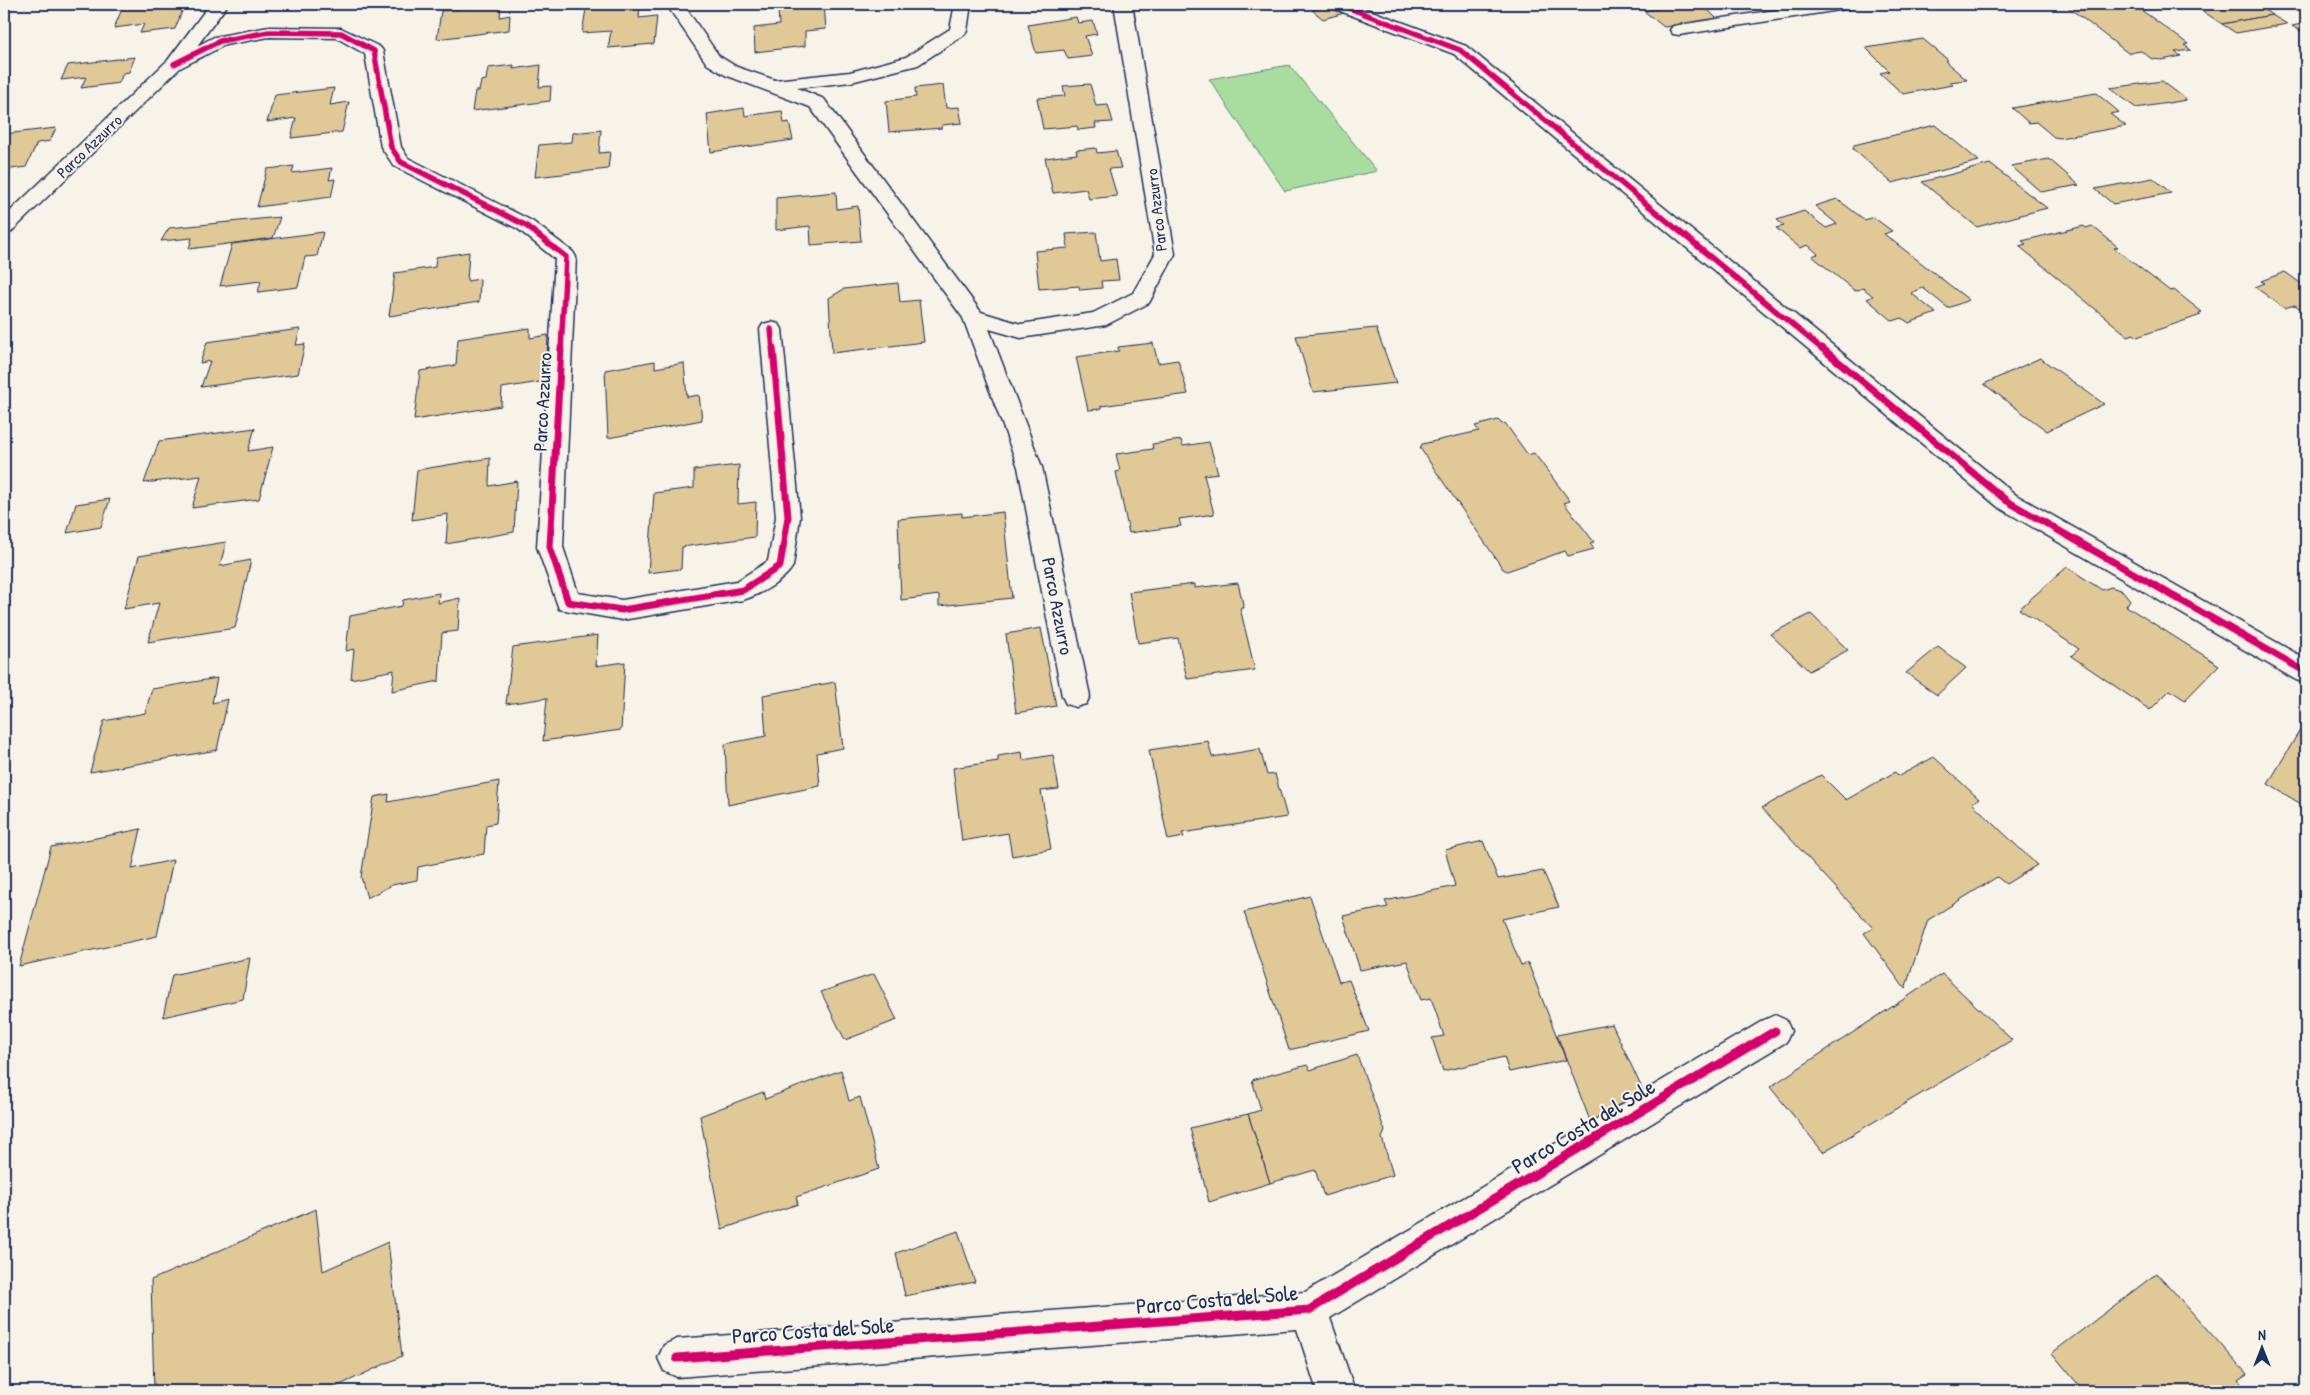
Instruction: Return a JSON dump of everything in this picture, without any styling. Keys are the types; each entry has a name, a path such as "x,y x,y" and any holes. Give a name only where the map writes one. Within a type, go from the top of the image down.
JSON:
{"street":[{"name":"Parco Azzurro","path":"4,228 174,64 218,4"},
{"name":"Parco Azzurro","path":"675,4 713,60 731,71 775,86 817,104 973,317 1030,467 1076,696"},
{"name":"Parco Azzurro","path":"775,86 851,77 912,61 958,31 963,4"},
{"name":"Parco Azzurro","path":"973,317 1021,331 1098,320 1141,298 1165,254 1123,4"},
{"path":"1338,4 1460,50 2007,501 2306,672"},
{"path":"1679,30 1846,4"},
{"name":"Parco Azzurro","path":"174,64 220,40 269,32 341,33 374,51 391,147 401,162 525,225 566,257 550,547 568,602 622,610 743,590 780,566 788,517 771,329"},
{"name":"Parco Costa del Sole","path":"677,1358 1309,1310 1775,1031"},
{"name":"Parco Costa del Sole","path":"1309,1310 1336,1391"}],"green space":[{"path":"1289,65 1377,171 1285,191 1209,79"}],"building":[{"path":"124,4 194,4 193,8 183,9 175,29 140,33 144,24 114,28"},
{"path":"474,4 501,4 500,17 510,15 509,30 437,39 441,11 474,7"},
{"path":"640,4 639,18 657,16 654,44 608,48 611,31 582,33 586,9"},
{"path":"824,4 826,29 805,31 805,46 755,52 754,28 779,25 778,9"},
{"path":"1054,4 1100,4 1100,5 1055,9"},
{"path":"1690,4 1708,10 1718,20 1664,27 1644,11"},
{"path":"2064,4 2133,4 2188,44 2184,45 2191,50 2175,52 2181,56 2162,60 2152,59 2141,51 2128,53"},
{"path":"2192,4 2255,4 2272,15 2222,24"},
{"path":"1330,5 1348,12 1323,19 1312,10"},
{"path":"2272,15 2287,24 2236,33 2222,24"},
{"path":"1076,17 1078,23 1093,21 1097,34 1085,36 1092,56 1068,59 1064,50 1036,53 1028,25"},
{"path":"2306,23 2306,35 2292,26"},
{"path":"1923,39 1948,60 1945,61 1967,80 1949,82 1953,85 1903,94 1880,73 1889,71 1866,48"},
{"path":"135,57 129,72 123,73 119,83 81,88 86,77 61,80 68,65"},
{"path":"514,65 513,69 541,65 539,87 551,86 550,101 472,111 475,91 479,91 481,81 486,80 488,68"},
{"path":"2162,81 2187,100 2136,108 2110,88"},
{"path":"1090,84 1096,106 1108,105 1113,122 1095,123 1096,128 1078,130 1077,126 1043,129 1037,98 1065,96 1063,86"},
{"path":"943,85 946,108 959,107 962,123 942,125 942,128 889,132 886,101 916,97 915,88"},
{"path":"334,88 330,105 349,102 342,132 291,138 296,118 267,122 275,95"},
{"path":"2096,93 2119,112 2110,114 2126,126 2060,138 2054,137 2036,122 2029,123 2012,108"},
{"path":"744,108 745,116 782,111 784,123 789,122 793,140 711,152 707,114"},
{"path":"1935,125 1979,161 1892,183 1853,149 1854,145"},
{"path":"56,128 50,141 37,143 26,167 4,170 6,161 4,161 4,134"},
{"path":"601,130 599,153 610,152 608,169 535,177 539,145 572,142 573,133"},
{"path":"1096,148 1097,153 1116,151 1121,168 1109,169 1117,196 1089,199 1086,189 1053,193 1045,158 1077,154 1076,150"},
{"path":"2049,159 2079,185 2041,192 2011,166"},
{"path":"1990,164 2047,208 1977,227 1922,182"},
{"path":"294,166 292,173 332,168 329,180 335,179 331,197 257,207 267,169"},
{"path":"2153,178 2171,193 2113,204 2095,189"},
{"path":"836,192 837,209 858,206 861,241 811,245 810,226 776,230 776,198"},
{"path":"1837,199 1865,220 1873,217 1892,231 1884,234 1969,300 1948,308 1923,288 1911,293 1936,313 1909,323 1902,318 1893,321 1867,299 1873,296 1863,288 1855,291 1812,256 1818,254 1808,245 1800,248 1776,228 1784,226 1777,220 1804,211 1826,228 1837,224 1815,206"},
{"path":"280,217 273,238 189,249 192,238 161,241 169,228"},
{"path":"2084,226 2086,228 2092,226 2118,247 2114,248 2170,291 2174,290 2202,312 2199,313 2201,315 2137,337 2134,334 2128,336 2019,246 2026,244 2022,241"},
{"path":"323,232 317,256 305,257 298,287 258,292 261,281 220,286 232,244"},
{"path":"1096,232 1100,261 1116,259 1119,280 1101,281 1102,288 1080,290 1079,286 1039,289 1035,251 1068,248 1066,234"},
{"path":"469,252 467,281 480,279 479,302 389,316 395,273 435,267 436,257"},
{"path":"2285,272 2306,287 2306,313 2295,305 2284,308 2255,287 2265,283 2261,281"},
{"path":"898,283 900,302 919,300 924,342 832,353 829,298 844,289"},
{"path":"530,328 530,338 548,335 546,381 502,388 501,406 414,420 420,371 456,365 458,339"},
{"path":"1376,328 1396,383 1313,392 1296,336"},
{"path":"300,329 296,345 305,344 298,374 201,387 210,361 200,363 207,342"},
{"path":"1153,343 1158,363 1178,360 1188,394 1101,406 1101,409 1088,410 1076,357 1119,351 1118,347"},
{"path":"2040,358 2104,404 2047,431 1984,384"},
{"path":"655,361 655,368 684,363 687,397 699,395 702,420 608,438 605,370"},
{"path":"1498,420 1502,424 1505,423 1528,455 1534,453 1570,501 1564,503 1594,542 1590,543 1594,549 1568,556 1565,551 1507,571 1503,569 1420,448 1422,444 1479,431 1475,426"},
{"path":"255,428 248,451 273,447 259,499 192,508 201,476 144,483 159,441"},
{"path":"1181,440 1183,446 1209,442 1218,473 1204,475 1214,514 1179,519 1181,526 1129,533 1116,472 1120,471 1116,454 1153,449 1152,444"},
{"path":"490,458 489,486 517,481 514,532 446,544 448,514 412,520 417,470"},
{"path":"739,465 738,504 756,502 755,537 682,547 681,569 648,573 654,493 694,488 694,470"},
{"path":"110,499 101,527 67,533 76,504"},
{"path":"1003,512 1012,598 939,606 939,595 901,600 898,519 962,513 962,517"},
{"path":"226,542 220,566 251,560 235,628 148,642 159,603 124,609 139,556"},
{"path":"2067,567 2102,590 2111,587 2123,591 2130,600 2126,606 2219,665 2185,700 2170,690 2150,710 2071,656 2079,649 2019,609"},
{"path":"1238,583 1244,608 1240,608 1255,670 1187,679 1178,638 1138,643 1129,592 1195,584 1195,588"},
{"path":"439,593 438,603 460,598 458,631 442,633 439,681 392,691 394,670 351,679 354,649 346,651 350,616 402,606 403,600"},
{"path":"1811,614 1848,650 1809,671 1770,634"},
{"path":"1041,628 1056,706 1016,713 1006,634"},
{"path":"598,635 596,666 625,662 621,730 543,741 547,698 506,704 513,647"},
{"path":"1938,647 1966,668 1937,695 1906,673"},
{"path":"217,678 212,703 228,699 217,750 90,772 104,721 145,713 152,689"},
{"path":"835,682 843,748 817,753 820,786 728,805 725,744 766,736 763,695"},
{"path":"2306,720 2306,807 2268,784"},
{"path":"1208,741 1212,757 1260,749 1267,775 1275,774 1287,817 1182,833 1184,837 1168,840 1149,750"},
{"path":"1022,752 1023,760 1053,755 1059,789 1041,791 1051,849 1012,856 1008,833 962,841 953,768 998,761 998,756"},
{"path":"1934,757 1979,799 1972,803 2037,865 2006,884 1997,877 1928,920 1905,989 1864,933 1873,928 1762,808 1821,775 1846,800 1895,772 1899,776"},
{"path":"499,781 496,823 486,825 484,854 418,867 417,880 392,885 367,898 361,877 374,797 389,794 388,802"},
{"path":"141,829 132,869 173,860 157,936 19,966 51,847"},
{"path":"1483,841 1498,879 1543,871 1559,907 1502,919 1521,965 1528,963 1566,1060 1509,1072 1504,1057 1443,1071 1432,1038 1444,1036 1431,998 1421,1000 1407,961 1360,970 1343,916 1388,907 1385,901 1455,886 1445,850"},
{"path":"1310,896 1339,982 1349,980 1369,1031 1289,1050 1244,912"},
{"path":"250,958 243,999 163,1017 172,975"},
{"path":"874,974 897,1020 845,1040 821,992"},
{"path":"1942,974 2012,1040 1823,1152 1770,1087"},
{"path":"1612,1024 1646,1097 1594,1131 1557,1035"},
{"path":"1357,1055 1385,1131 1382,1138 1393,1175 1324,1196 1315,1170 1270,1183 1248,1114 1261,1110 1252,1080 1307,1065 1310,1070"},
{"path":"841,1070 849,1101 860,1097 879,1169 796,1197 798,1204 722,1229 700,1116 763,1092 765,1099"},
{"path":"1248,1114 1270,1183 1209,1202 1190,1128"},
{"path":"316,1209 323,1271 388,1242 402,1356 327,1391 154,1391 151,1280"},
{"path":"958,1231 975,1282 905,1296 896,1253"},
{"path":"2157,1273 2247,1374 2238,1380 2249,1391 2078,1391 2082,1389 2052,1353"}],"cycle path":[{"path":"1338,4 1460,50 2007,501 2306,672"},
{"path":"174,64 220,41 269,32 341,33 374,51 391,147 401,162 525,225 566,257 550,547 568,602 622,610 743,590 780,566 788,517 771,329"},
{"path":"677,1358 1309,1310 1775,1031"}]}
